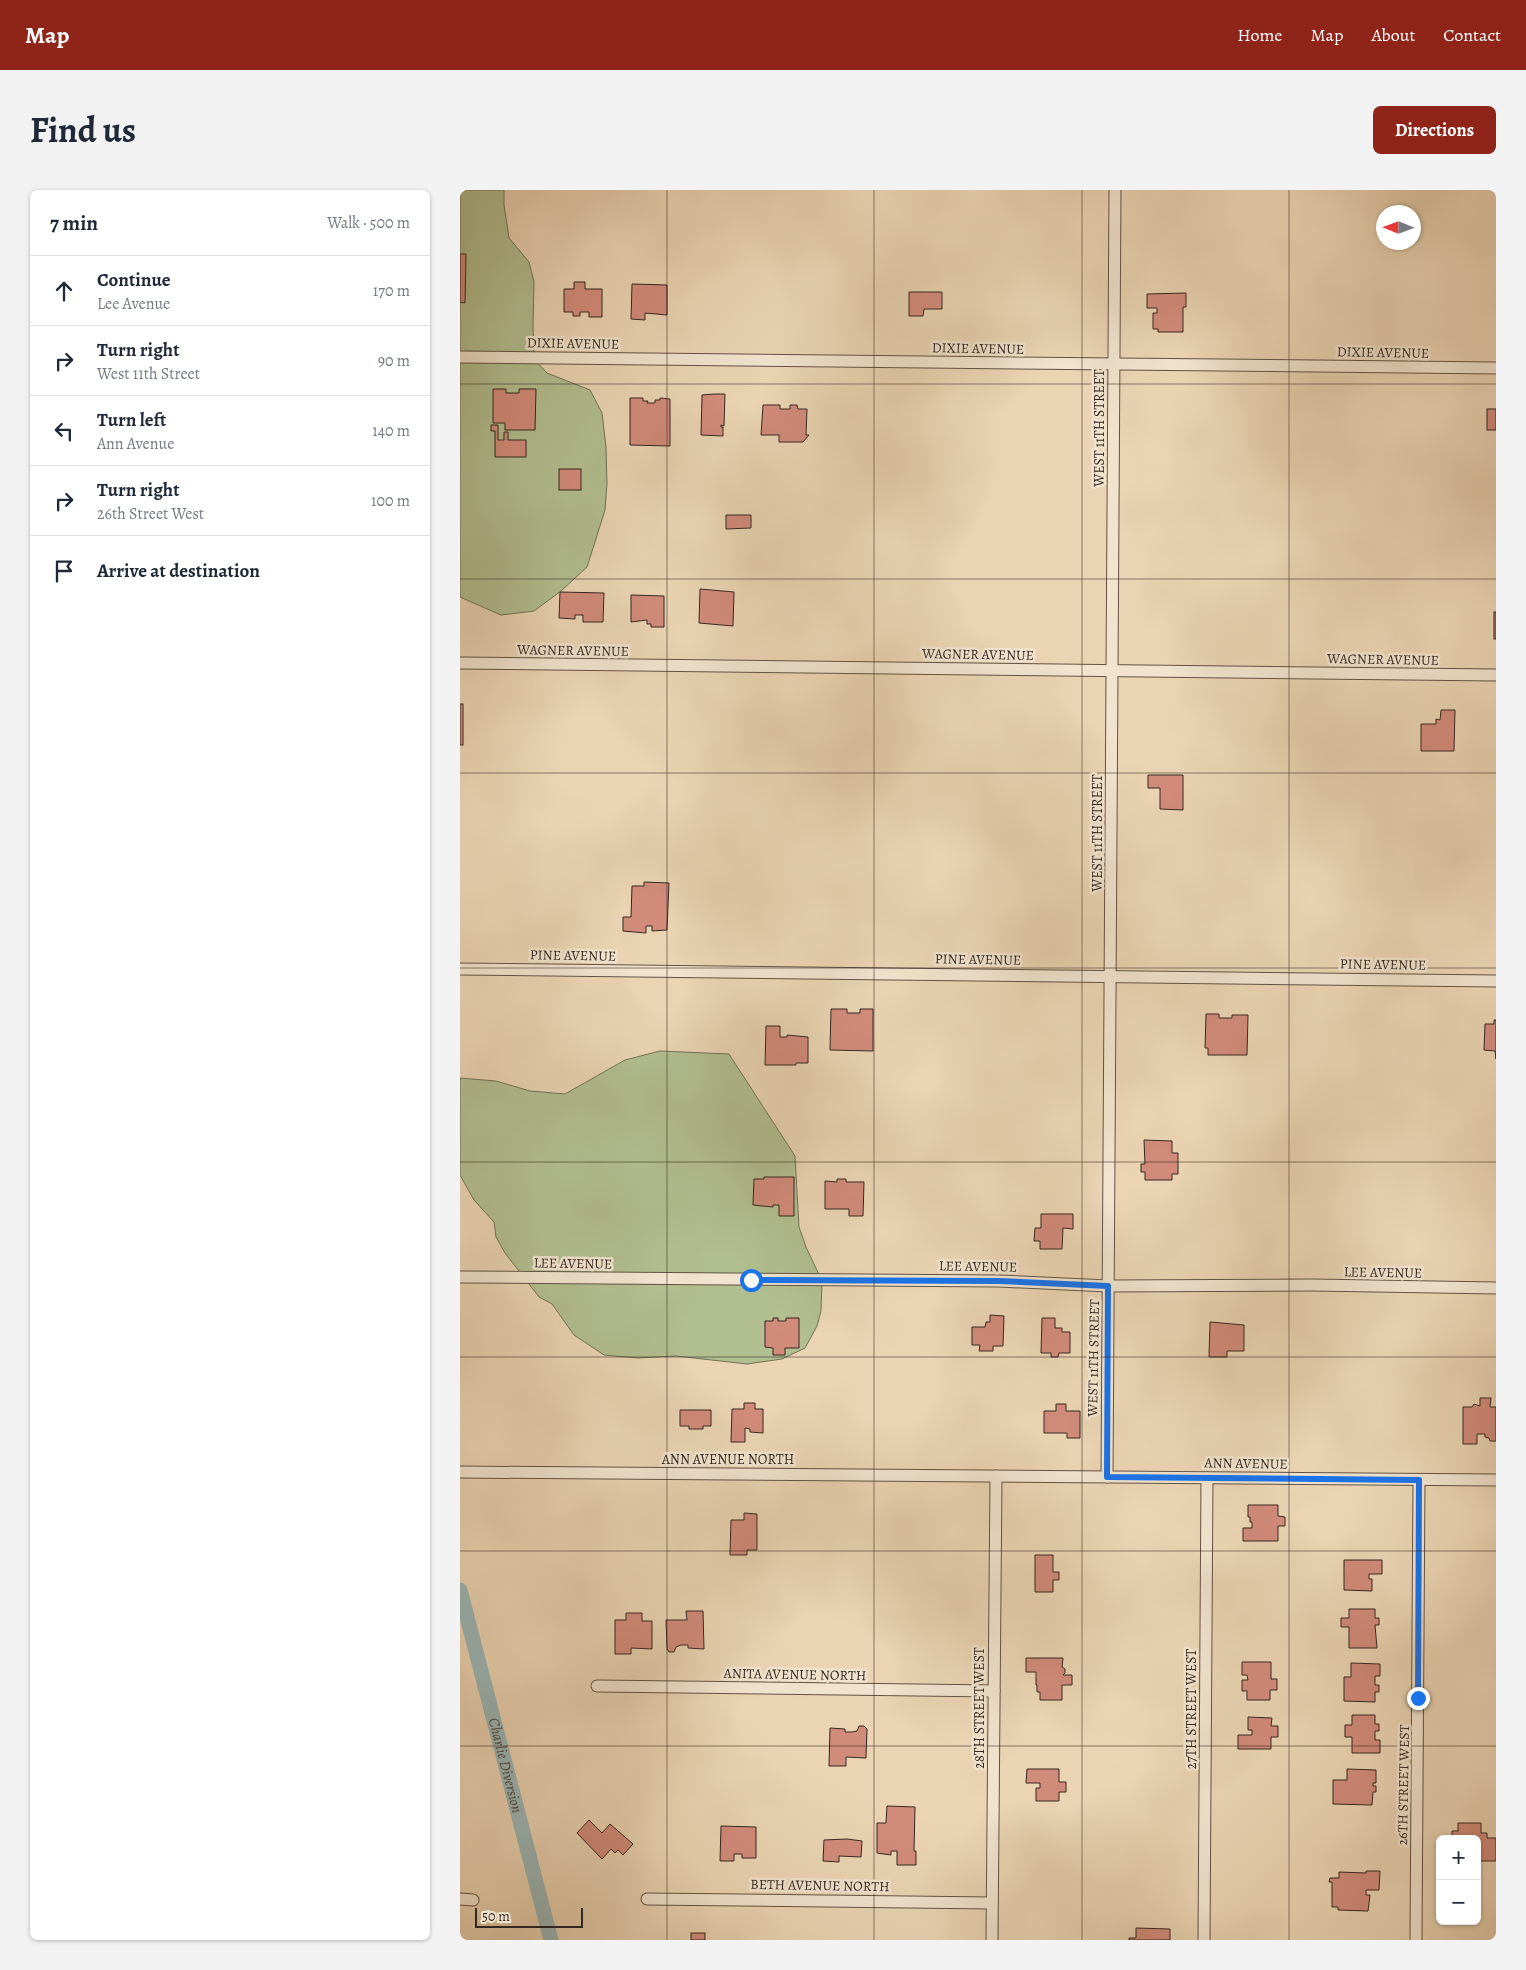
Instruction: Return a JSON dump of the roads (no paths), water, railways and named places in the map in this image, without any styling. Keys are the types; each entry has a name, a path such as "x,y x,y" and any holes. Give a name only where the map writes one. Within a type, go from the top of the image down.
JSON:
{"street":[{"name":"WEST 11TH STREET","path":"1107,1477 1115,190"},
{"name":"DIXIE AVENUE","path":"460,357 1496,368"},
{"name":"WAGNER AVENUE","path":"460,663 1496,675"},
{"name":"PINE AVENUE","path":"460,969 1496,981"},
{"name":"LEE AVENUE","path":"460,1277 999,1281 1108,1286 1313,1285 1496,1288"},
{"name":"ANN AVENUE NORTH","path":"460,1472 996,1476"},
{"name":"ANN AVENUE","path":"996,1476 1496,1480"},
{"name":"28TH STREET WEST","path":"992,1940 996,1476"},
{"name":"27TH STREET WEST","path":"1204,1940 1207,1478"},
{"name":"26TH STREET WEST","path":"1416,1940 1419,1480"},
{"name":"ANITA AVENUE NORTH","path":"597,1686 994,1691"},
{"name":"BETH AVENUE NORTH","path":"648,1899 992,1903"},
{"path":"460,1900 473,1900"}],"waterway":[{"name":"Charlie Diversion","path":"460,1590 551,1940"}]}
